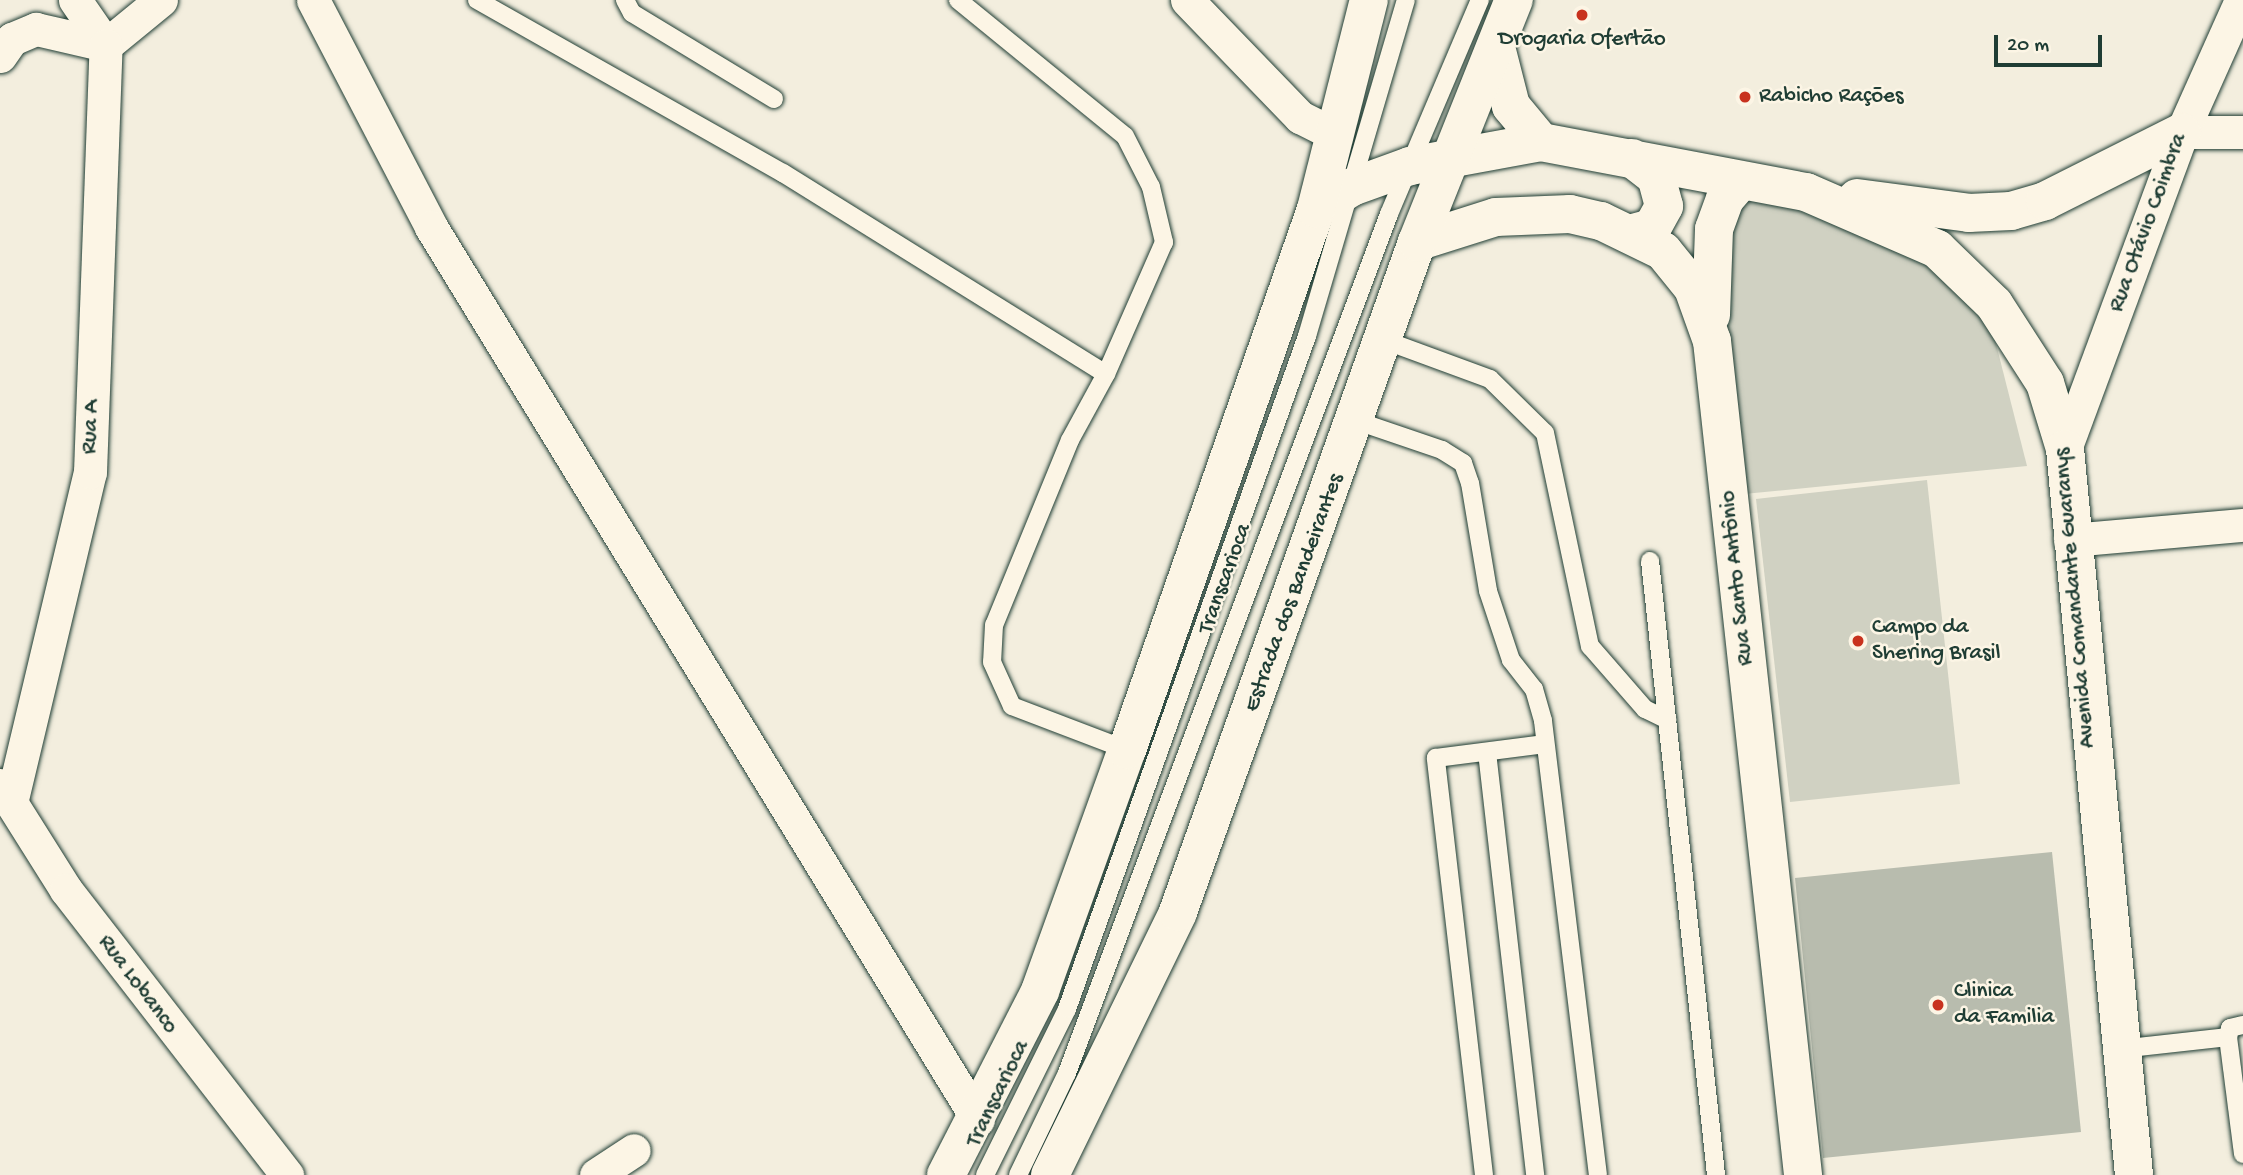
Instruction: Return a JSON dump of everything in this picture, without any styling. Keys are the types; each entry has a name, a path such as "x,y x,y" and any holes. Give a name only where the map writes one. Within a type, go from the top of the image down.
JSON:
{"street":[{"path":"75,0 106,45"},
{"path":"106,45 161,0"},
{"path":"313,0 431,227 978,1120"},
{"path":"1187,0 1300,117 1336,135"},
{"path":"946,1175 978,1120 1040,992 1316,209 1369,0"},
{"name":"Estrada dos Bandeirantes","path":"1050,1175 1178,912 1357,421 1417,242 1449,157 1497,51 1514,0"},
{"name":"Rua Otávio Coimbra","path":"2064,449 2182,132 2241,0"},
{"path":"0,56 12,39 36,29 106,45"},
{"name":"Rua A","path":"6,792 90,472 106,45"},
{"path":"1497,51 1511,106 1541,142"},
{"path":"1806,192 1969,213 2011,211 2045,201 2182,132 2243,132"},
{"name":"Avenida Comandante Guaranys","path":"1316,209 1352,187 1410,166 1541,142 1740,182 1806,192 1895,229 1957,266 1994,304 2045,383 2064,449 2070,540 2134,1175"},
{"path":"1629,234 1652,229 1664,206 1656,177 1632,159"},
{"path":"1712,341 1709,251 1718,214 1740,182"},
{"name":"Rua Santo Antônio","path":"1417,242 1460,226 1531,212 1570,214 1629,234 1663,251 1680,268 1712,341 1804,1175"},
{"path":"2070,540 2243,524"},
{"name":"Rua Lobanco","path":"6,792 66,890 288,1175"},
{"path":"596,1175 634,1150"}],"lane":[{"path":"477,0 783,173 1106,374"},
{"path":"625,0 632,13 774,99"},
{"path":"958,0 1125,136 1151,187 1164,242 1106,374 1070,440 994,625 992,662 1012,706 1127,750"},
{"name":"Transcarioca","path":"985,1175 1067,1009 1307,336 1406,0"},
{"name":"Transcarioca","path":"1018,1175 1085,1027 1410,166 1480,0"},
{"path":"1384,340 1490,379 1545,433 1590,646 1645,709 1668,720"},
{"path":"1357,421 1420,441 1463,463 1488,591 1511,660 1534,689 1545,744 1598,1175"},
{"path":"1650,561 1716,1175"},
{"path":"1484,1175 1436,758 1545,744"},
{"path":"1487,751 1535,1175"},
{"path":"2243,1025 2230,1028 2228,1037 2243,1154"},
{"path":"2120,1049 2228,1037"}],"shaded area":[{"path":"1750,194 1876,237 1938,271 1992,328 2027,466 1744,494 1720,328 1726,223"},
{"name":"Campo da Shering Brasil","path":"1927,480 1960,784 1790,802 1756,499"}],"building":[{"name":"Clinica da Familia","path":"2052,852 2081,1132 1823,1158 1795,878"}],"place":[{"name":"Drogaria Ofertão","path":"1582,15"},
{"name":"Rabicho Rações","path":"1745,97"},
{"name":"Campo da Shering Brasil","path":"1858,641"},
{"name":"Clinica da Familia","path":"1938,1005"}]}
